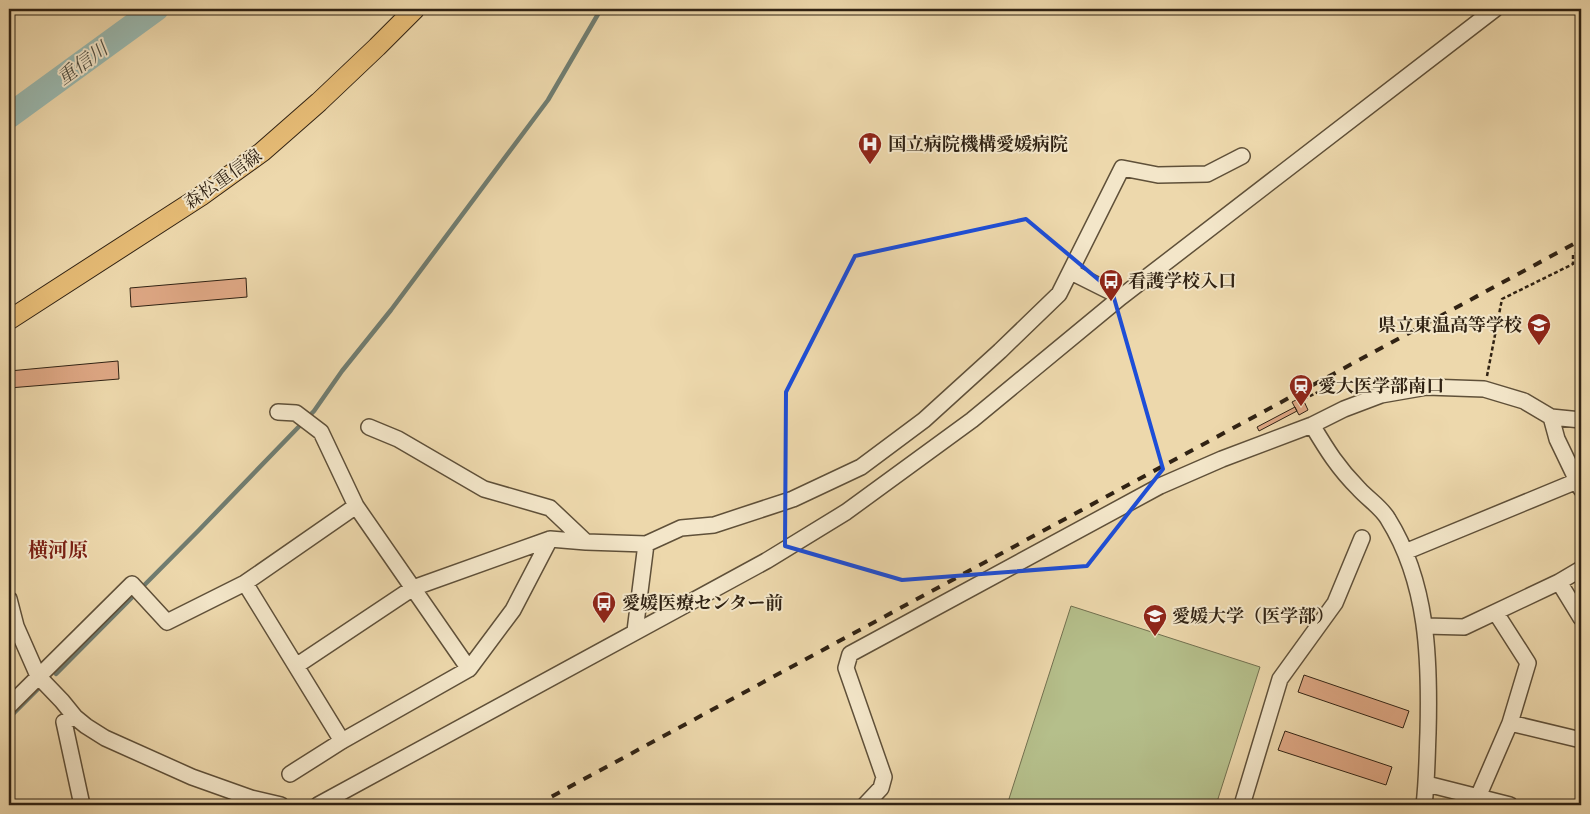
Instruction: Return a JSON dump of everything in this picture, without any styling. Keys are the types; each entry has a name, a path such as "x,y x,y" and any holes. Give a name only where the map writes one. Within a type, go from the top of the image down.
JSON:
{"main road":[{"name":"森松重信線","path":"9,320 201,196 262,152 319,102 415,9"}],"street":[{"path":"318,805 766,561 846,512 972,420 1121,297 1494,9"},
{"path":"296,666 413,588 550,539 646,544 682,528 714,525 793,499 861,468 924,420 1059,294 1122,168 1158,175 1207,174 1242,156"},
{"path":"1071,272 1121,297"},
{"path":"865,805 881,788 884,777 846,668 850,654 1160,486 1222,459 1312,425 1344,409 1381,396 1427,388 1484,389 1524,401 1551,417 1581,420"},
{"path":"278,412 296,413 321,432 356,506 469,669"},
{"path":"1405,552 1579,485 1557,440 1551,417"},
{"path":"1312,425 1334,462 1388,517 1405,552 1418,593 1425,626 1429,693 1427,784 1424,805"},
{"path":"369,427 398,439 484,489 550,508 586,542"},
{"path":"9,706 132,584 166,622 244,583 356,506"},
{"path":"1242,805 1280,679 1335,603 1362,538"},
{"path":"290,774 469,669 514,610 550,539"},
{"path":"635,632 646,544"},
{"path":"1425,626 1464,627 1559,582 1581,569"},
{"path":"1559,582 1581,618"},
{"path":"244,583 342,742"},
{"path":"9,599 16,626 38,676 75,717 86,726 105,738 192,777 251,798 281,805"},
{"path":"1478,797 1510,723 1528,663 1496,613"},
{"path":"75,717 64,722 82,805"},
{"path":"1510,723 1581,740"},
{"path":"1427,784 1510,805"}],"path":[{"path":"1484,389 1502,299 1573,264 1573,254 1581,250"},
{"path":"1304,399 1318,392"}],"highlighted area":[{"path":"1026,219 1112,291 1163,469 1087,566 902,580 785,546 786,392 855,256"}],"green space":[{"path":"1071,606 1260,667 1216,805 1007,805"}],"building":[{"path":"246,278 247,297 131,307 130,288"},
{"path":"118,361 119,379 9,388 9,371"},
{"path":"1302,397 1308,410 1299,415 1292,402"},
{"path":"1295,407 1297,411 1259,431 1257,427"},
{"path":"1304,675 1409,711 1403,728 1298,692"},
{"path":"1285,731 1392,767 1386,785 1278,750"}],"waterway":[{"name":"重信川","path":"9,116 156,9"},
{"path":"56,674 314,411 342,371 391,310 548,100 601,9"},
{"path":"9,718 40,687"}],"railway":[{"path":"536,805 1581,240"}],"place":[{"name":"国立病院機構愛媛病院","path":"870,165"},
{"name":"看護学校入口","path":"1111,302"},
{"name":"県立東温高等学校","path":"1539,346"},
{"name":"愛大医学部南口","path":"1301,407"},
{"name":"愛媛医療センター前","path":"604,624"},
{"name":"愛媛大学（医学部）","path":"1155,637"}],"district":[{"name":"横河原","path":"58,550"}]}
